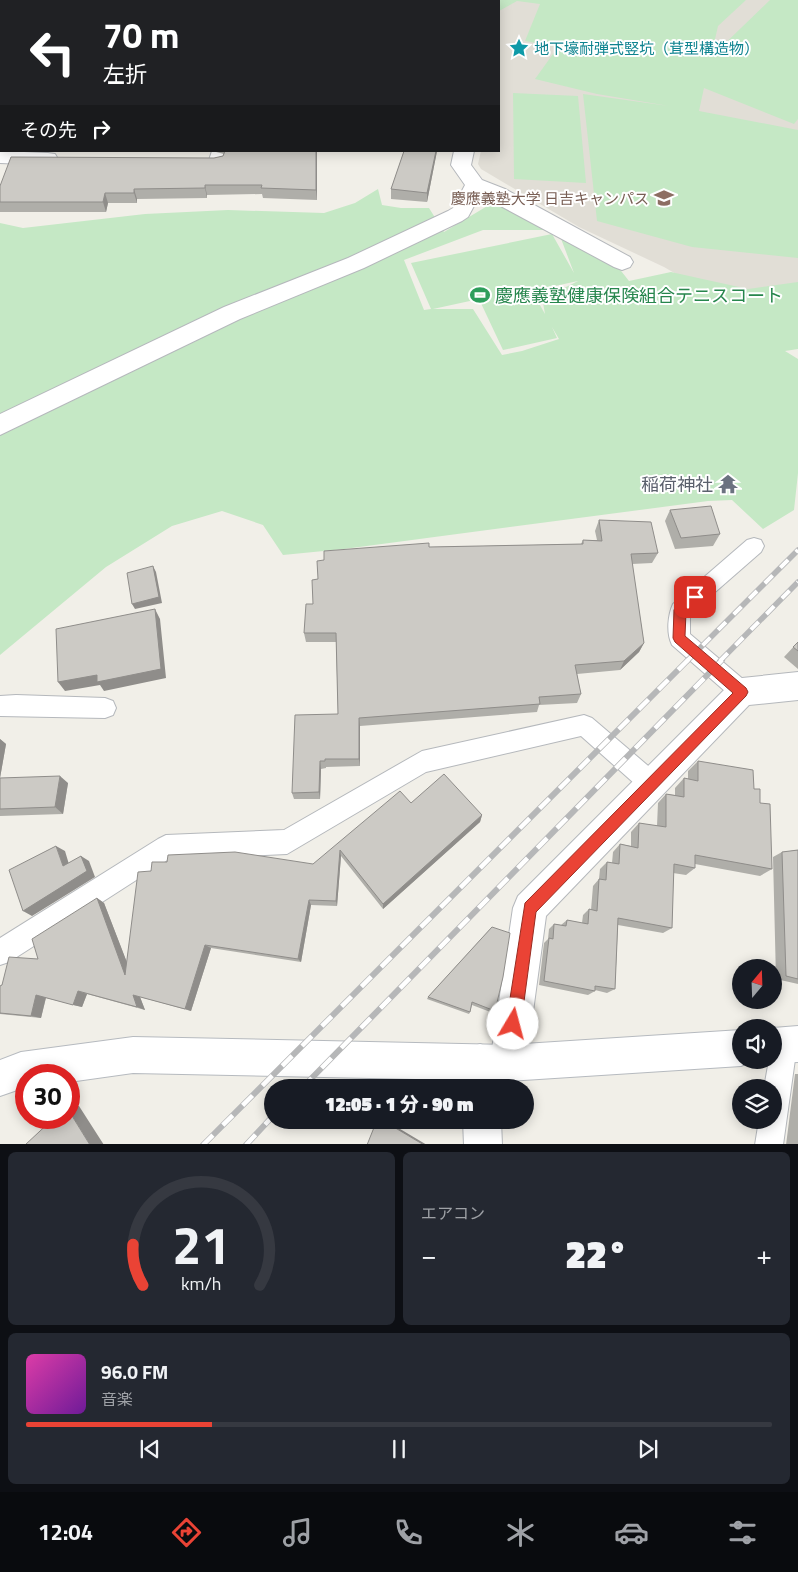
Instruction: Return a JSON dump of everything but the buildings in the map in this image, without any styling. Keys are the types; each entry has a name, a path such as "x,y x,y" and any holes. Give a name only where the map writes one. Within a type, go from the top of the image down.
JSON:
{"street":[{"path":"464,152 461,165 475,185 498,194 622,262"},
{"path":"0,157 66,159"},
{"path":"0,424 232,313 328,275 442,223 461,212 475,185"},
{"path":"489,1071 530,908 742,692 798,686"},
{"path":"0,1078 20,1070 133,1055 489,1071 732,1049"},
{"path":"482,1129 483,1144"}],"lane":[{"path":"742,692 679,638 680,610 754,546"},
{"path":"0,706 105,708"},
{"path":"0,953 166,846 287,842 422,762 584,725 652,784"},
{"path":"780,1079 785,1045"},
{"path":"769,1144 772,1129"}],"shaded area":[{"name":"慶應義塾大学 日吉キャンパス","path":"500,0 798,0 798,344 664,267 579,227 481,169 478,164 481,152 500,152"}],"green space":[{"name":"慶應義塾大学 日吉キャンパス","path":"500,0 746,0 718,26 711,57 770,0 798,0 798,119 794,124 704,88 699,111 798,130 798,258 692,247 597,221 583,94 669,106 597,94 535,79 558,47 525,41 540,4 517,1 500,10"},
{"path":"513,93 578,96 586,183 514,179"},
{"path":"378,189 382,205 401,208 429,208 444,232 499,199 552,230 483,230 404,260 424,310 431,309 411,263 552,234 574,273 560,236 618,267 629,281 671,272 748,289 798,282 798,349 785,351 798,359 798,473 794,510 763,529 732,500 708,501 344,549 283,555 263,525 222,511 172,526 106,567 0,655 0,223 23,228 145,214 228,210 324,213 355,203","holes":["578,281 562,289 543,303 545,314 532,291","479,299 503,350 557,338 552,327 559,339 522,351 502,355 473,309 433,309"]}],"railway":[{"path":"204,1144 798,550"},
{"path":"720,661 798,582"},
{"path":"311,1079 722,660"},
{"path":"247,1144 264,1126"}],"place":[{"name":"地下壕耐弾式竪坑（茸型構造物）","path":"519,48"},
{"name":"慶應義塾大学 日吉キャンパス","path":"664,198"},
{"name":"慶應義塾健康保険組合テニスコート","path":"480,295"},
{"name":"稲荷神社","path":"728,484"}],"route":[{"path":"513,1024 530,908 742,692 679,638 680,610 695,597"}]}
